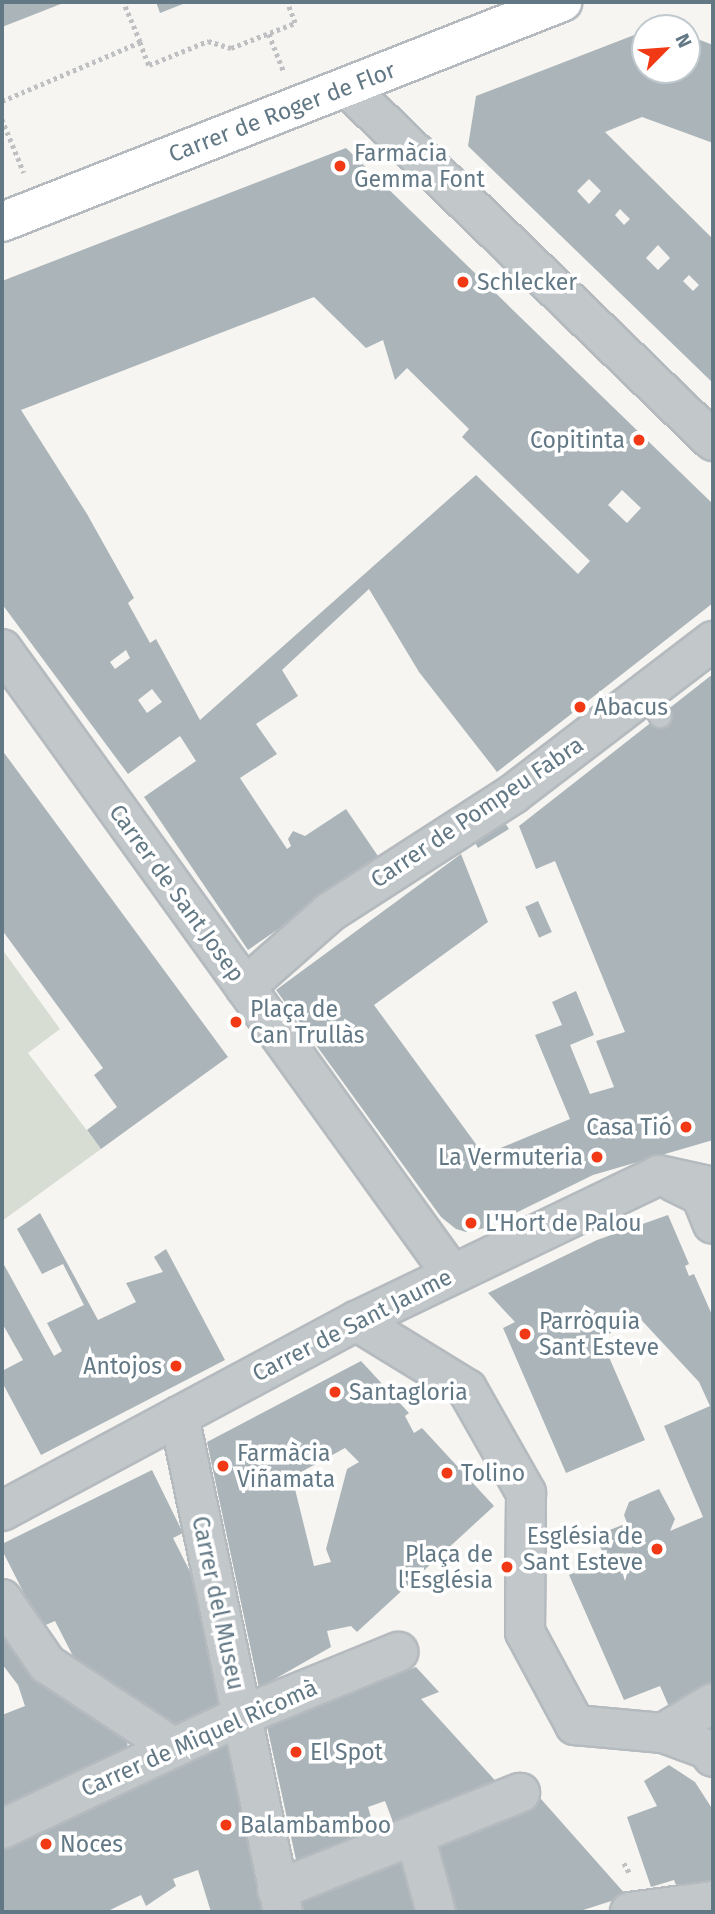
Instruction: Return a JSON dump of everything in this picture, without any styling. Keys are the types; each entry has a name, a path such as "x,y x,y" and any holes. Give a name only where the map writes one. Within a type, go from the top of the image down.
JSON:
{"street":[{"name":"Carrer de Roger de Flor","path":"2,222 562,2"},
{"path":"347,87 713,441"},
{"name":"Carrer de Pompeu Fabra","path":"245,988 330,912 653,704 713,640"},
{"name":"Carrer de Sant Josep","path":"2,649 451,1273"},
{"path":"659,1175 713,1187"},
{"path":"659,1175 701,1195 713,1224"},
{"name":"Carrer de Sant Jaume","path":"2,1511 356,1321 659,1175"},
{"path":"356,1321 467,1389 526,1493 525,1632 575,1725 663,1732 707,1749 713,1757"},
{"name":"Carrer del Museu","path":"179,1416 280,1901"},
{"path":"2,1599 47,1664 173,1747"},
{"name":"Carrer de Miquel Ricomà","path":"2,1829 241,1716 398,1652"},
{"path":"663,1732 713,1703"},
{"path":"280,1901 415,1836 520,1793"},
{"path":"415,1836 436,1912"},
{"path":"638,1903 713,1901"}],"path":[{"path":"123,2 149,65 208,41 231,48 295,23 287,2"},
{"path":"2,101 139,42"},
{"path":"2,119 39,208"}],"shaded area":[{"path":"2,949 60,1029 28,1053 101,1149 2,1221"}],"building":[{"path":"2,2 66,2 2,27"},
{"path":"156,2 188,2 160,13"},
{"path":"631,36 631,84 701,84 701,40 713,45 713,143 642,117 605,132 713,239 713,383 468,146 476,96","holes":["589,179 601,191 589,204 577,191","620,209 630,219 624,225 615,215","658,245 670,258 658,270 646,258","689,275 699,285 693,291 683,281"]},
{"path":"346,148 713,504 713,603 497,772 419,672 369,589 282,670 298,696 256,724 277,754 240,778 287,849 291,846 288,839 293,831 305,836 346,809 380,859 248,950 144,797 196,761 180,736 128,774 2,604 2,281","holes":["314,297 366,348 383,340 395,380 407,368 469,429 462,437 590,561 578,574 476,475 200,720 156,639 150,643 128,603 134,598 87,514 21,410","622,490 641,508 627,523 608,505","126,650 130,658 115,669 110,662","152,689 162,702 147,713 138,700"]},
{"path":"713,674 713,1140 593,1175 485,1228 466,1232 456,1229 441,1217 276,990 461,854 488,922 374,1005 484,1155 570,1119 535,1035 562,1025 552,1002 576,991 594,1035 570,1045 590,1094 614,1087 596,1041 625,1032 555,861 536,869 519,826"},
{"path":"2,750 228,1057 101,1149 87,1130 117,1107 94,1075 103,1068 2,930"},
{"path":"503,820 509,829 478,848 472,837"},
{"path":"538,901 552,932 539,938 525,907"},
{"path":"40,1213 98,1320 136,1302 126,1283 163,1272 154,1257 166,1249 225,1360 41,1455 2,1382 2,1371 23,1360 2,1323 2,1261 54,1356 62,1351 47,1323 84,1305 63,1264 42,1274 17,1229"},
{"path":"668,1215 689,1264 685,1266 689,1276 694,1274 713,1317 713,1690 670,1709 660,1686 624,1700 569,1575 606,1559 595,1536 627,1523 624,1515 629,1502 659,1489 675,1519 670,1531 703,1517 664,1426 710,1406 699,1382 633,1311 602,1341 645,1440 566,1473 503,1328 515,1322 488,1293 597,1240"},
{"path":"361,1361 409,1413 405,1416 414,1433 422,1428 494,1506 357,1632 351,1626 327,1631 331,1647 259,1688 207,1442","holes":["345,1448 359,1462 347,1469 326,1549 331,1562 314,1566 292,1477"]},
{"path":"152,1470 183,1533 173,1538 202,1595 220,1707 173,1729 76,1662 55,1621 41,1627 2,1550 2,1544"},
{"path":"2,1623 128,1733 127,1751 2,1810 2,1715 25,1706 18,1685 2,1664"},
{"path":"416,1667 439,1692 421,1699 502,1788 396,1830 385,1801 368,1807 377,1838 298,1869 267,1726"},
{"path":"227,1745 273,1912 211,1912 198,1870 173,1879 176,1886 146,1906 141,1895 106,1912 2,1912 2,1851"},
{"path":"669,1765 695,1782 713,1810 713,1889 679,1893 674,1880 651,1887 627,1817 657,1806 644,1781"},
{"path":"541,1799 627,1896 577,1912 447,1912 427,1842"},
{"path":"407,1853 425,1912 304,1912 301,1891"}],"place":[{"name":"Farmàcia Gemma Font","path":"340,166"},
{"name":"Schlecker","path":"463,282"},
{"name":"Copitinta","path":"639,440"},
{"name":"Abacus","path":"580,707"},
{"name":"Plaça de Can Trullàs","path":"236,1022"},
{"name":"Casa Tió","path":"686,1127"},
{"name":"La Vermuteria","path":"597,1157"},
{"name":"L'Hort de Palou","path":"471,1223"},
{"name":"Parròquia Sant Esteve","path":"525,1334"},
{"name":"Antojos","path":"176,1366"},
{"name":"Santagloria","path":"335,1392"},
{"name":"Farmàcia Viñamata","path":"223,1466"},
{"name":"Tolino","path":"447,1473"},
{"name":"Església de Sant Esteve","path":"657,1549"},
{"name":"Plaça de l'Església","path":"507,1567"},
{"name":"El Spot","path":"296,1752"},
{"name":"Balambamboo","path":"226,1825"},
{"name":"Noces","path":"46,1844"}]}
